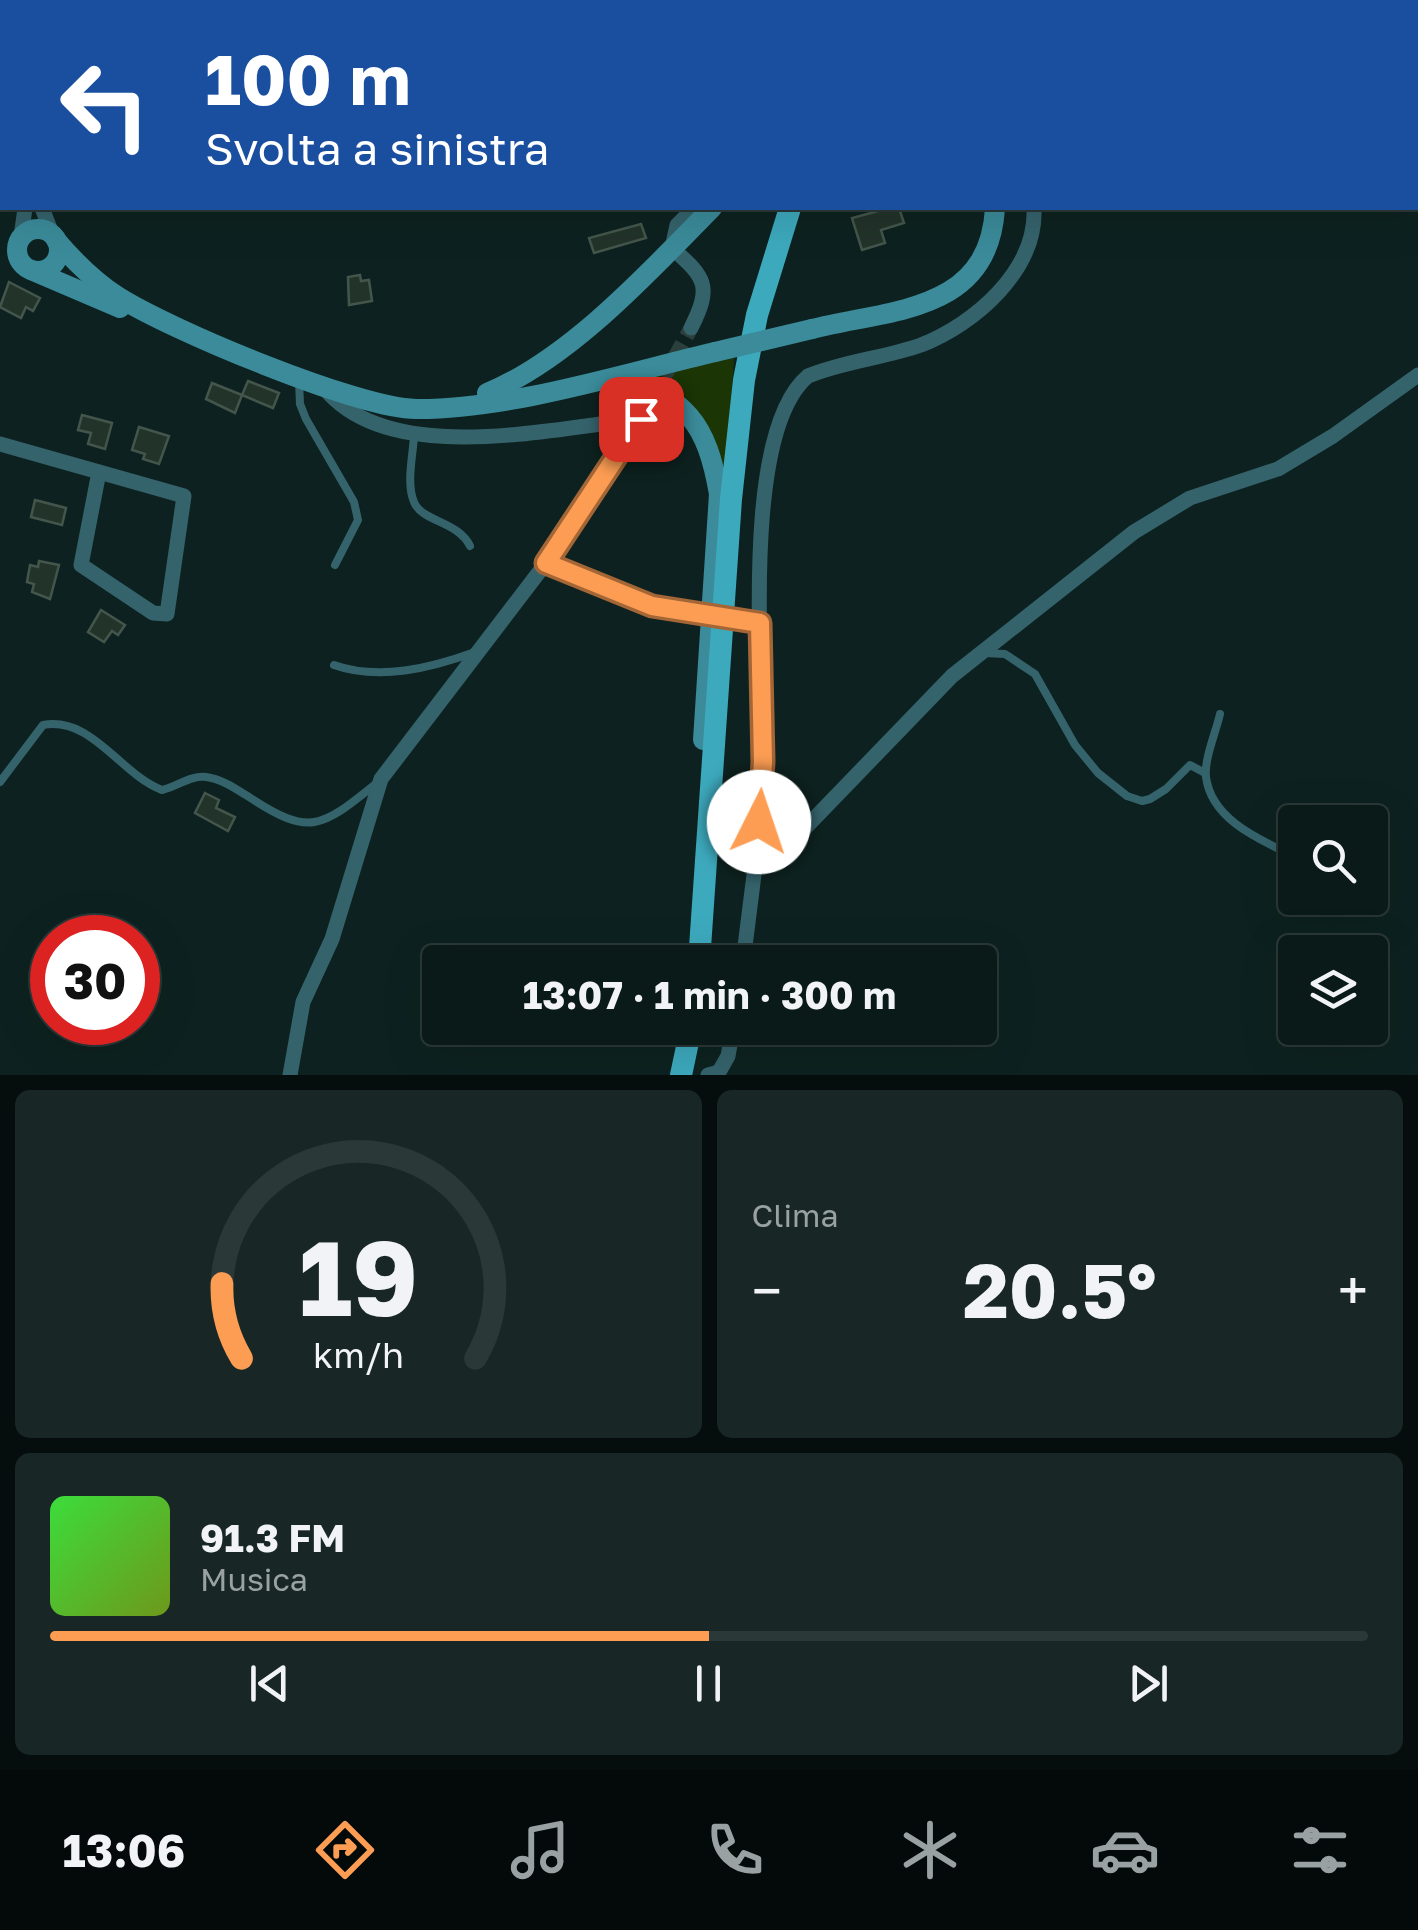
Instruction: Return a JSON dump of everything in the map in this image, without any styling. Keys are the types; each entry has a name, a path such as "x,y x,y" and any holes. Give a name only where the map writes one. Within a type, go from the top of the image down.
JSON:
{"main road":[{"path":"448,408 514,382 587,327 710,210"},
{"path":"700,945 744,380 768,276 789,210"},
{"path":"768,276 788,251 802,210"},
{"path":"28,268 13,241 37,229 55,238 103,286 170,323 322,384 410,409 448,408 615,377 940,299 966,280 985,253 995,210"},
{"path":"28,268 52,266 58,254 55,238"},
{"path":"0,260 28,268 128,312 170,323"},
{"path":"615,377 647,386 676,403 701,428 713,456 720,494 700,795 708,820"},
{"path":"681,1075 687,1045"}],"street":[{"path":"13,241 23,210"},
{"path":"43,210 55,238"},
{"path":"691,328 705,300 705,285 696,269 672,248 677,226 692,210"},
{"path":"744,945 757,851 763,762 760,623 763,513 770,444 791,395 817,372 924,344 960,324 992,298 1020,264 1030,239 1034,210"},
{"path":"757,851 771,858 781,853 952,676 1035,606 1134,532 1190,498 1278,469 1333,436 1418,375"},
{"path":"322,384 343,408 414,436 464,437 641,419"},
{"path":"290,1075 302,1002 332,939 381,780 546,563 651,400"},
{"path":"0,444 184,496 168,614 153,613 81,565 98,472"},
{"path":"546,563 652,606 760,623"},
{"path":"709,1075 719,1072 730,1045"}],"lane":[{"path":"300,376 300,404 354,502 358,520 334,565"},
{"path":"414,436 414,502 422,512 457,530 470,546"},
{"path":"334,665 351,671 419,670 475,652"},
{"path":"985,652 1005,654 1035,674 1076,745 1098,773 1127,796 1142,801 1150,799 1190,765 1205,773"},
{"path":"1220,714 1205,773 1210,789 1234,824 1278,848"},
{"path":"0,782 43,725 60,722 75,726 147,784 162,790 192,777 209,777 284,820 300,824 333,816 381,780"}],"green space":[{"path":"734,358 726,472 713,439 649,379 650,375"}],"building":[{"path":"900,210 904,223 881,230 885,243 862,250 852,218"},
{"path":"641,224 646,238 594,253 589,238"},
{"path":"360,275 361,281 369,280 372,301 349,305 348,277"},
{"path":"9,282 40,298 33,311 26,307 21,318 0,307"},
{"path":"248,381 279,393 273,408 242,395"},
{"path":"212,383 242,395 235,413 206,399"},
{"path":"82,415 112,423 105,449 88,444 91,433 78,430"},
{"path":"139,427 169,436 159,464 132,450"},
{"path":"35,500 66,508 62,525 31,517"},
{"path":"39,561 59,565 50,599 32,592 34,584 27,582 30,565 38,567"},
{"path":"101,610 125,625 118,635 112,631 104,642 88,632"},
{"path":"205,793 219,800 216,808 235,817 228,831 195,813"}],"tunnel":[{"path":"653,397 691,328"}],"route":[{"path":"641,419 546,563 652,606 760,623 763,762 759,822"}]}
